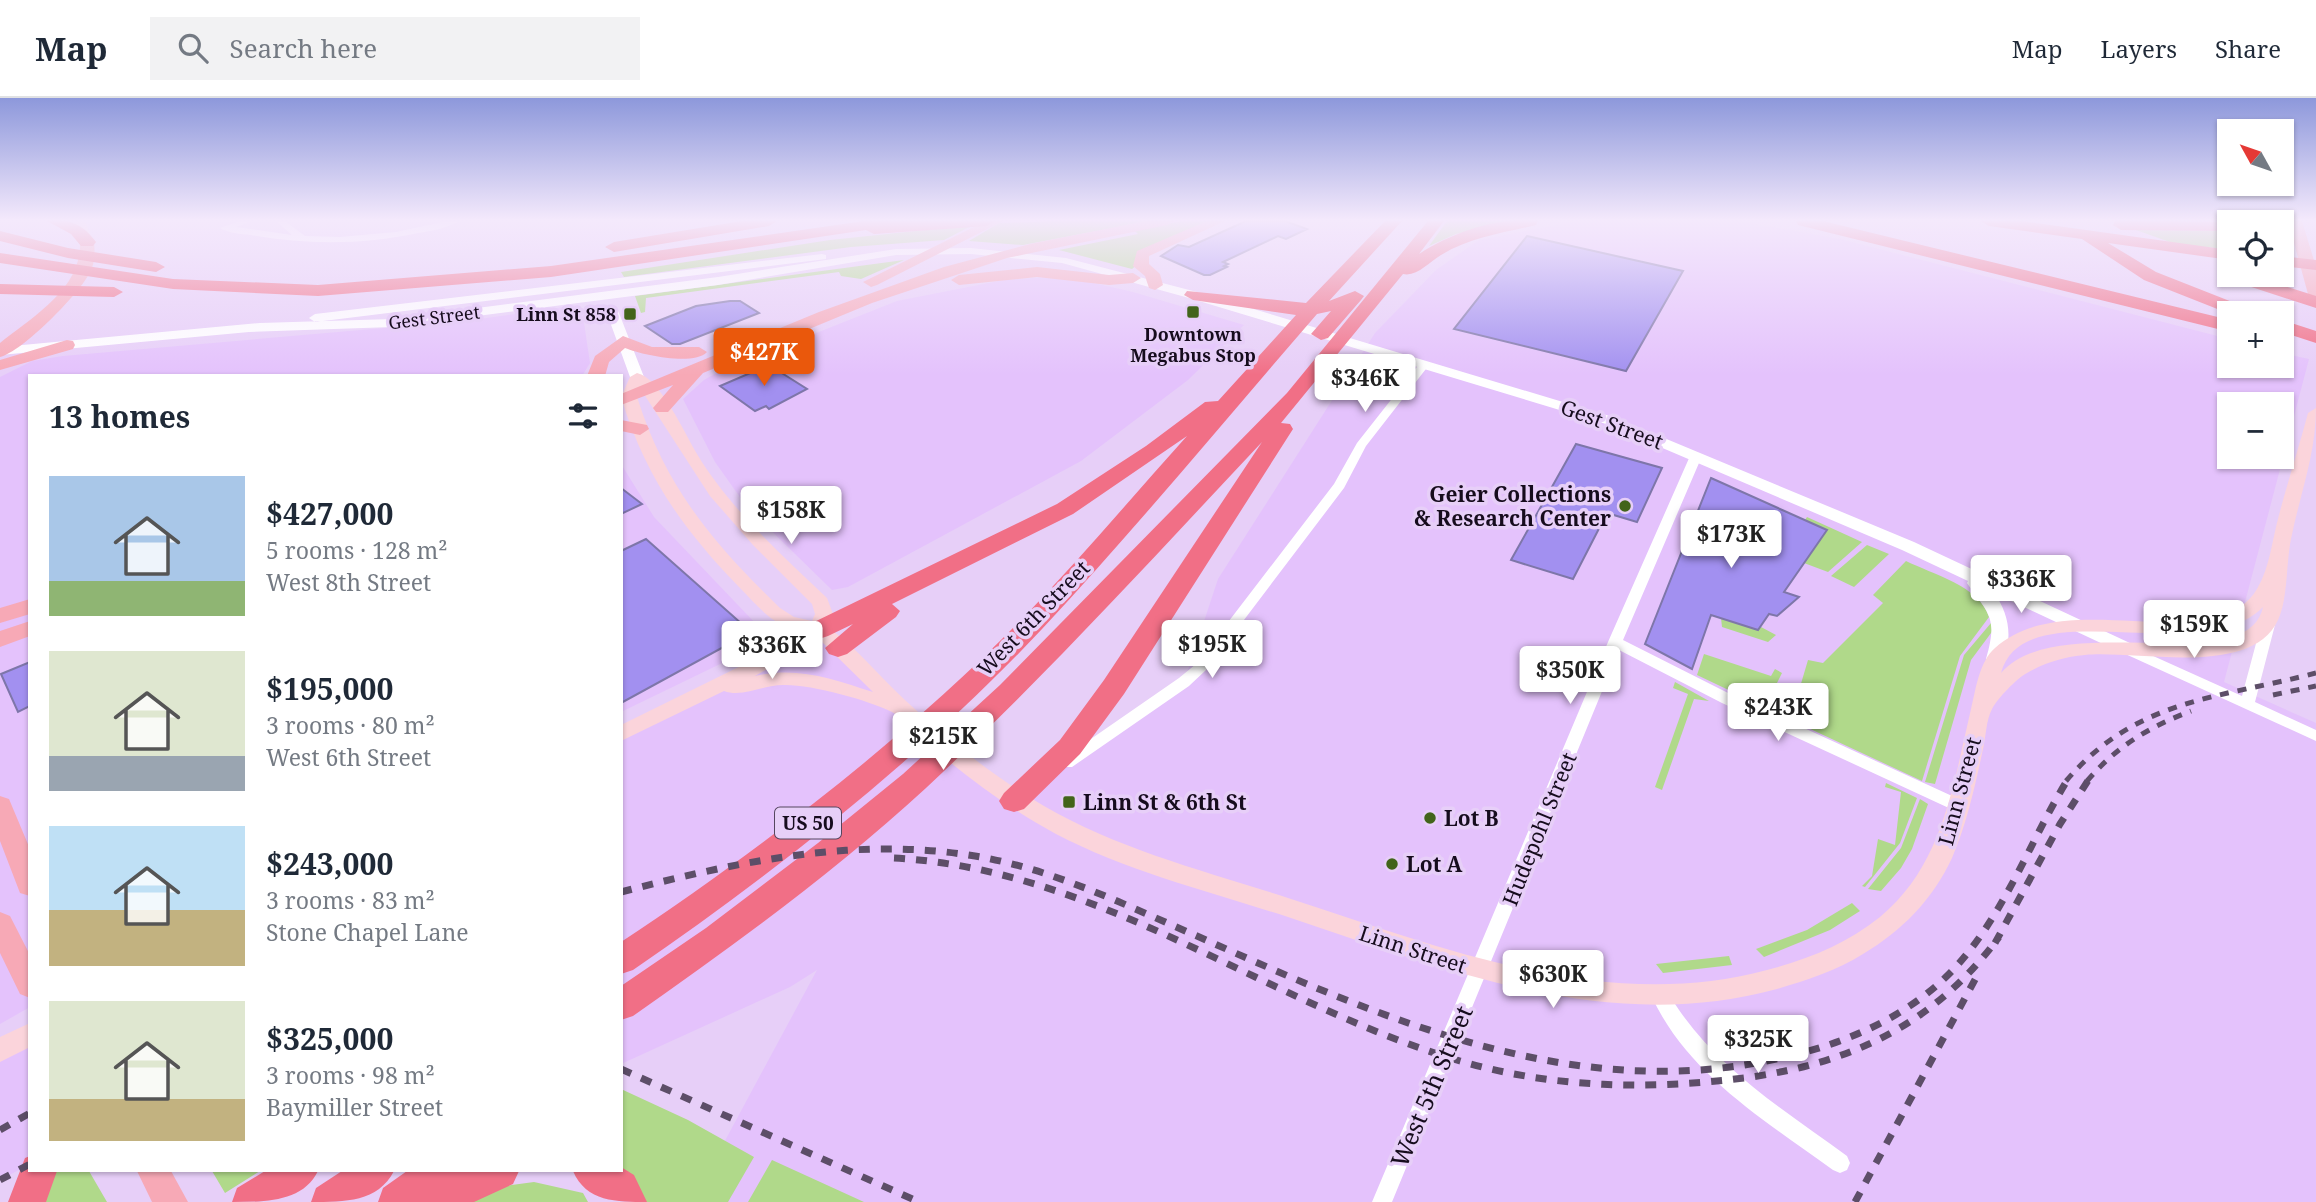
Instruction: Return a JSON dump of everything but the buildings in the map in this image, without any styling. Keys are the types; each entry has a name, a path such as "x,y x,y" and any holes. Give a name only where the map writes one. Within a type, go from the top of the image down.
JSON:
{"highway":[{"path":"82,273 118,279 278,290"},
{"path":"233,273 273,273"},
{"path":"0,289 221,295 278,290 345,289 528,273"},
{"name":"West 6th Street","path":"623,959 698,908 810,821 895,751 1033,623 1345,273"},
{"path":"1321,334 1379,273"},
{"name":"US 50","path":"1375,299 1394,273"},
{"path":"1375,299 1405,273"},
{"path":"2023,273 2217,323"},
{"path":"2025,273 2038,276"},
{"path":"2144,273 2217,303"},
{"path":"2272,287 2316,301"},
{"path":"2281,287 2316,301"},
{"path":"1193,295 1264,305 1323,308 1346,302 1355,296"},
{"name":"West 6th Street","path":"623,1004 718,938 914,782 1010,692 1294,397 1375,299"},
{"path":"2294,330 2316,337"},
{"path":"2294,342 2316,348"},
{"path":"819,630 1065,509 1154,451 1210,407 1237,396"},
{"path":"1014,801 1070,747 1114,687 1297,408 1294,397"},
{"path":"838,648 905,600 926,578"},
{"path":"623,1023 681,977 718,938"},
{"path":"27,1202 38,1172"},
{"path":"251,1202 297,1172"},
{"path":"330,1202 374,1172"},
{"path":"397,1202 437,1172"},
{"path":"439,1202 466,1185 497,1172"},
{"path":"594,1172 620,1188 628,1202"}],"main road":[{"path":"0,355 63,297 83,273"},
{"path":"632,389 893,273"},
{"path":"597,374 601,360 623,341 650,352 699,360 941,273"},
{"path":"850,305 925,286 999,274 1042,273"},
{"path":"1061,273 1109,279 1133,278"},
{"path":"1150,273 1155,285"},
{"path":"0,355 67,345"},
{"path":"662,408 699,360"},
{"name":"Linn Street","path":"632,389 662,408 702,474 740,523 820,602 824,614 819,630"},
{"name":"Linn Street","path":"632,389 631,427 662,484 698,531 783,620 819,630 900,708 1014,801 1074,834 1124,855 1480,971 1569,990 1661,997 1708,994 1768,982 1824,963 1866,940 1901,912 1928,880 1945,846 1994,659"},
{"path":"2269,620 2276,566 2316,413"},
{"path":"1994,659 2004,647 2025,635 2049,628 2185,627 2220,623 2253,606 2264,592 2276,566"},
{"path":"1,627 28,607"},
{"name":"Linn Street","path":"1979,716 2004,679 2028,662 2073,649 2201,650 2232,646 2251,638 2269,620"},
{"path":"1,627 28,628"},
{"path":"623,733 789,650 819,630"},
{"path":"703,694 764,680 794,677 830,683 900,708"},
{"path":"0,806 28,880"},
{"path":"0,924 28,981"},
{"path":"0,1050 28,1035"},
{"path":"154,1172 171,1202"}],"street":[{"path":"249,328 352,319 730,273"},
{"name":"Gest Street","path":"67,345 249,328 392,323 718,282 773,273"},
{"name":"Gest Street","path":"1115,273 1588,413 1696,456 1959,569 2316,736"},
{"name":"Linn Street","path":"611,308 623,341 632,389"},
{"path":"1014,801 1184,682 1200,667 1340,485 1361,445 1424,365"},
{"name":"Hudepohl Street","path":"1480,971 1615,642 1696,456"},
{"path":"1959,569 1979,586 1999,611 2001,634 1994,659"},
{"path":"2247,704 2269,620"},
{"path":"1615,642 1727,699 1957,805"},
{"name":"West 5th Street","path":"1381,1202 1480,971"},
{"path":"1661,997 1674,1023 1703,1056 1840,1163"}],"shaded area":[{"path":"1434,273 1970,273 2217,336 2217,378 2294,378 2294,356 2309,359 2294,416 2294,392 2217,392 2217,469 2280,469 2224,682 2316,723 2316,1202 692,1202 817,970 790,987 623,1063 623,733 819,630 1014,801 1184,682 1218,579 1375,333"},
{"path":"1047,277 1089,282 1133,292 1244,325 1188,380 1081,461 848,587 832,590 747,507 715,462 683,399 704,380 720,371 897,301 1004,280"},
{"path":"578,305 583,316 590,363 583,374 28,374 28,1008 0,1024 0,377 32,361 63,356 465,321"},
{"path":"623,467 654,517 757,625 747,651 623,711"},
{"path":"28,1035 28,1165 0,1180 0,1050"}],"green space":[{"path":"621,273 658,273 624,277"},
{"path":"810,273 835,273 646,298 645,312 641,313 635,296"},
{"path":"839,273 876,273 861,279 841,276"},
{"path":"1807,517 1862,542 1828,572 1804,563 1827,530 1805,520"},
{"path":"1867,545 1889,554 1854,587 1831,576"},
{"path":"1906,561 1966,589 1984,606 1989,617 1960,656 1922,781 1791,720 1786,713 1800,687 1808,660 1823,663 1883,603 1873,595"},
{"path":"1721,618 1758,630 1761,627 1776,635 1768,642 1722,627"},
{"path":"1991,623 1994,629 1971,660 1935,784 1925,782 1964,655"},
{"path":"1704,654 1771,676 1775,669 1782,673 1767,703 1758,704 1697,675"},
{"path":"1675,682 1709,701 1694,699 1662,790 1655,787 1688,694 1673,688"},
{"path":"1886,783 1917,798 1900,843 1865,887 1862,886 1872,876 1878,839 1895,845 1901,792 1885,787"},
{"path":"1920,799 1928,804 1912,849 1901,868 1881,891 1868,889 1901,848"},
{"path":"1852,903 1860,911 1830,930 1764,957 1756,949 1807,930"},
{"path":"1729,956 1732,965 1663,973 1656,964"},
{"path":"623,1090 688,1120 754,1157 728,1202 644,1202 632,1180 622,1172"},
{"path":"772,1160 864,1202 748,1202"},
{"path":"55,1172 90,1172 107,1202 44,1202"},
{"path":"213,1172 258,1172 225,1193"},
{"path":"534,1182 583,1193 588,1202 462,1202 482,1189"}],"railway":[{"path":"2068,779 2093,754 2121,733 2150,717 2212,697 2316,673"},
{"path":"2273,695 2316,686"},
{"path":"2087,781 2134,739 2191,711"},
{"path":"623,892 708,871 796,855 885,849 975,856 1061,879 1116,900 1336,996 1478,1045 1551,1061 1625,1070 1700,1070 1776,1059 1823,1047 1891,1018 1931,990 1949,974 1985,929 2068,779"},
{"path":"1997,940 2060,824 2089,779"},
{"path":"894,858 970,868 1042,886 1113,912 1319,1007 1389,1036 1460,1061 1568,1082 1678,1084 1751,1077 1825,1061 1859,1049 1920,1015 1975,967 1997,940"},
{"path":"1855,1202 1978,974"},
{"path":"623,1070 919,1202"},
{"path":"0,1130 28,1114"},
{"path":"0,1180 28,1165"}],"place":[{"name":"Downtown Megabus Stop","path":"1193,312"},
{"name":"Linn St 858","path":"630,314"},
{"name":"Geier Collections & Research Center","path":"1625,506"},
{"name":"Linn St & 6th St","path":"1069,802"},
{"name":"Lot B","path":"1430,818"},
{"name":"Lot A","path":"1392,864"}]}
